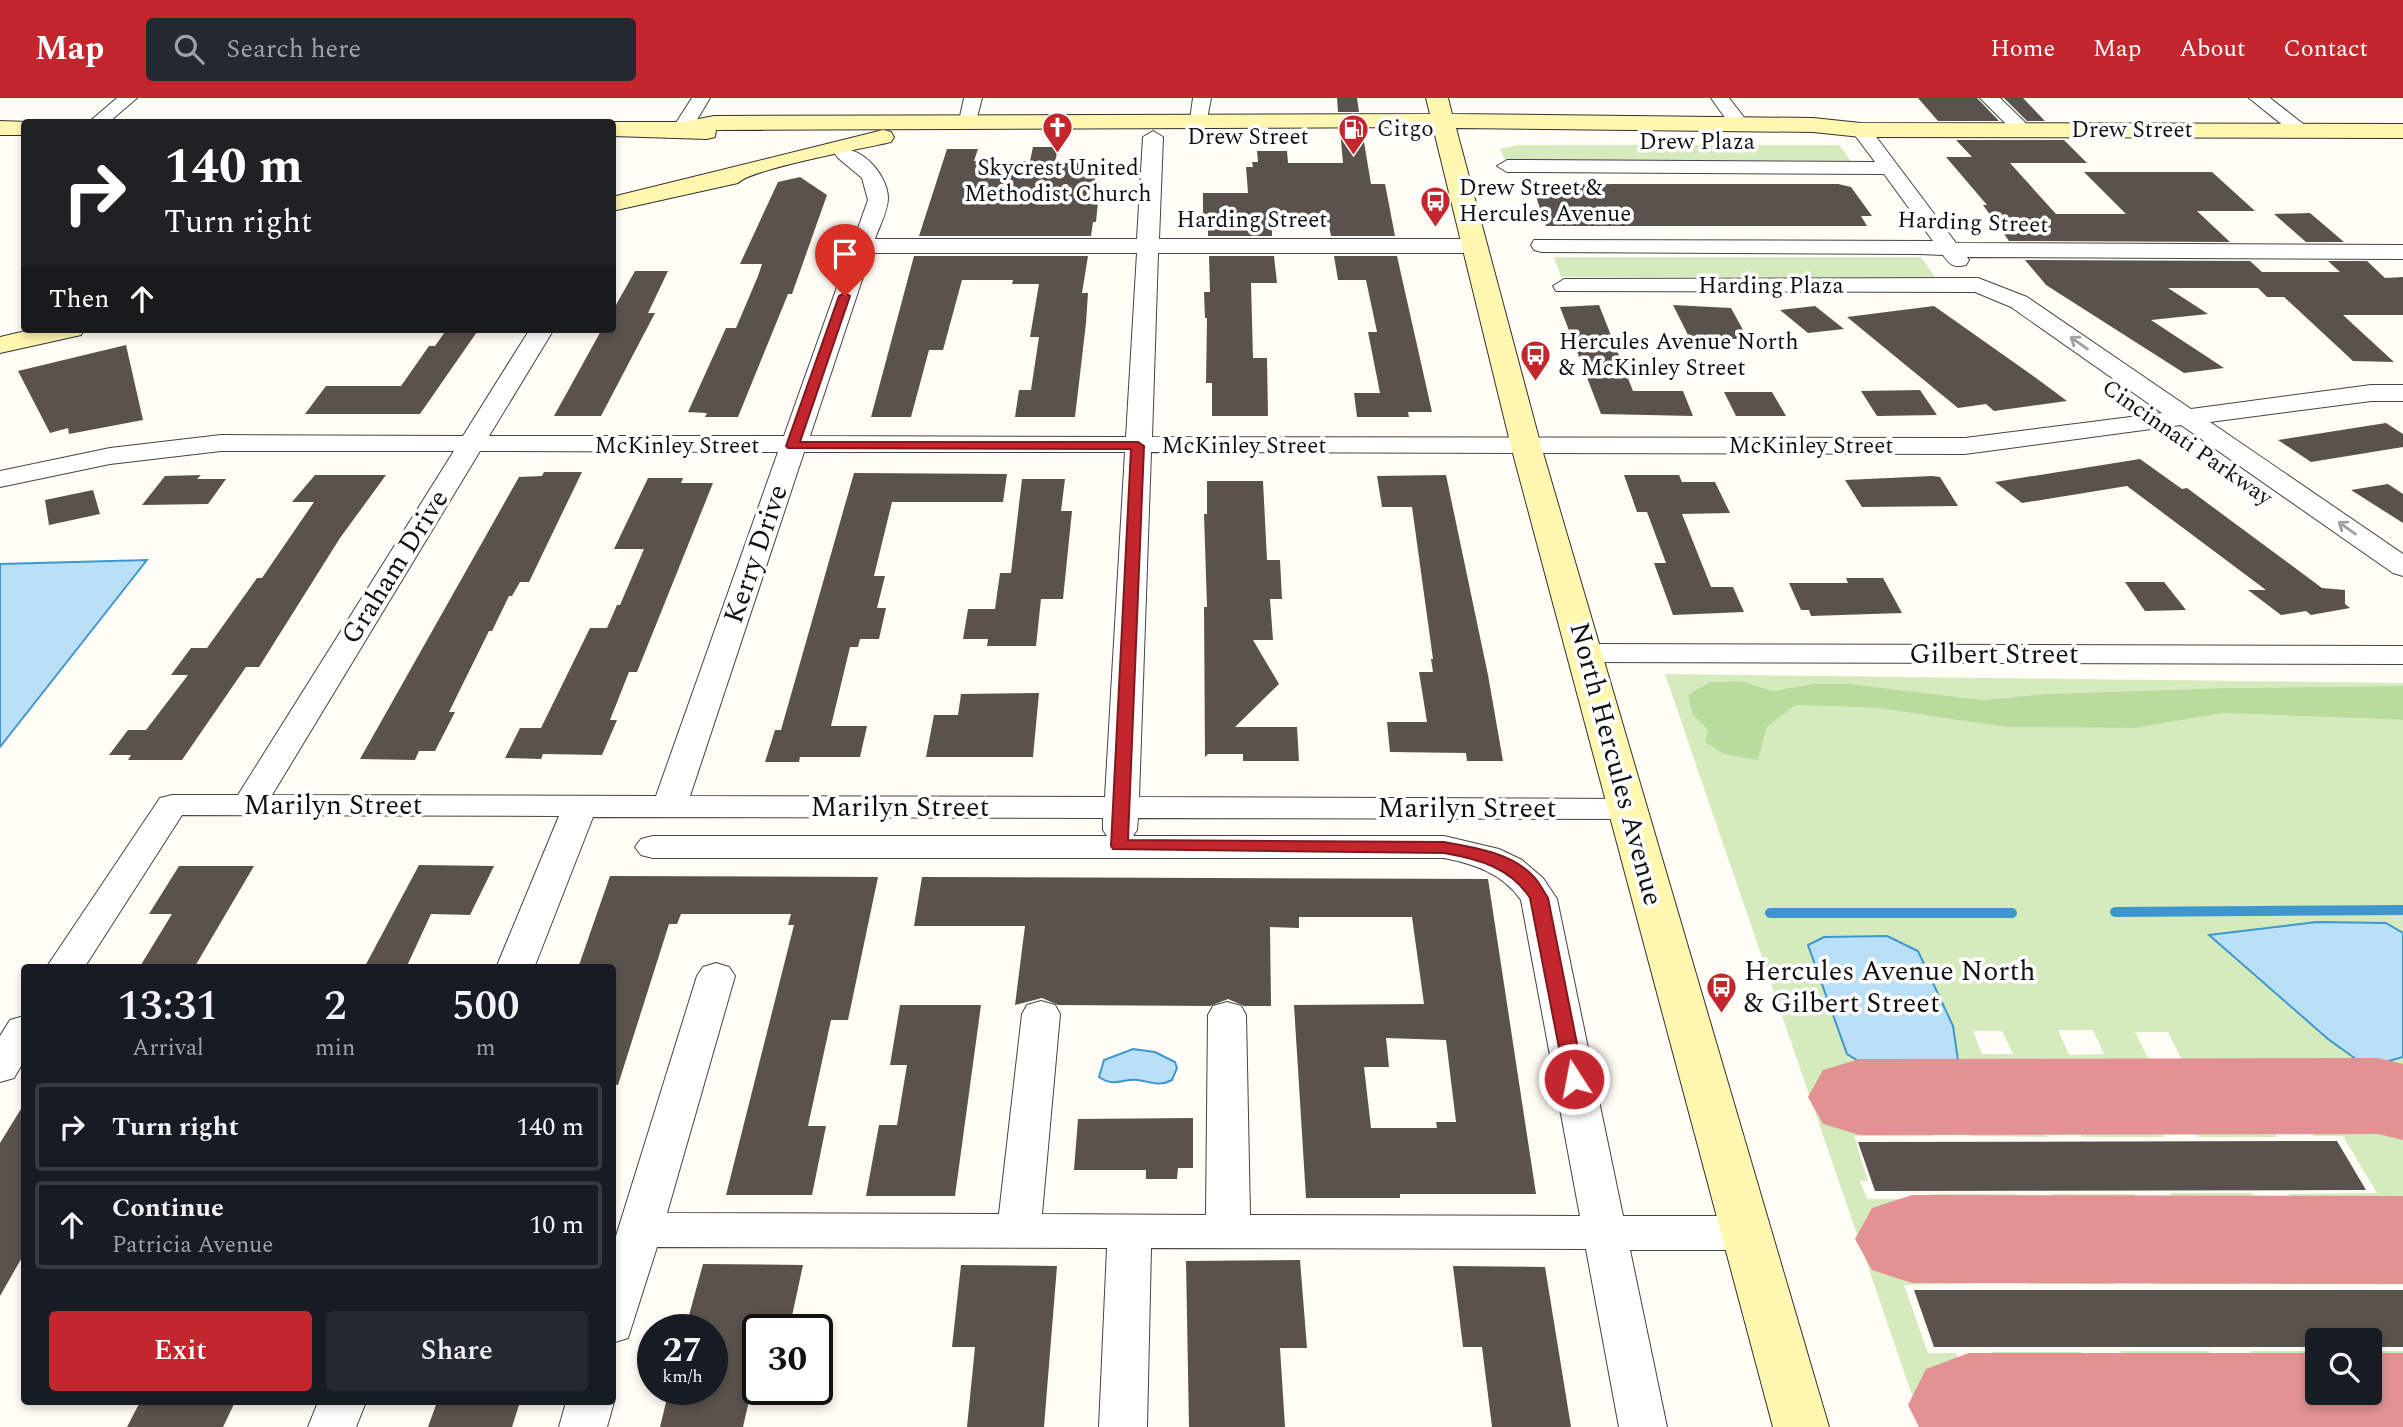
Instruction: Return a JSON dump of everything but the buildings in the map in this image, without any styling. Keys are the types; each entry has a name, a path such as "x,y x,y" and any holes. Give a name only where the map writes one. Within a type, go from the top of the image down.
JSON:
{"main road":[{"name":"North Hercules Avenue","path":"1437,98 1527,446 1801,1427"},
{"name":"Drew Street","path":"682,129 714,123 968,121 1196,115 1293,126 1368,120 1446,129 1820,136 1860,130"},
{"name":"Drew Street","path":"888,136 961,128 1196,115"},
{"path":"1042,136 1169,131 1196,115"},
{"name":"Drew Street","path":"616,128 682,129 722,134 1153,137 1740,125 1813,125 1860,130 2403,131"},
{"path":"0,128 21,128"},
{"path":"722,134 781,139 793,143 797,147 784,160"},
{"path":"705,183 784,160 888,136"},
{"path":"616,203 941,136"},
{"path":"0,345 53,333"}],"street":[{"path":"102,119 128,98"},
{"path":"682,129 701,98"},
{"path":"968,121 973,98"},
{"path":"1720,98 1740,125"},
{"path":"1989,98 2022,130"},
{"path":"2258,98 2302,131"},
{"name":"Cincinnati Parkway","path":"1860,130 1992,304 2152,420 2403,593"},
{"path":"1119,846 1150,246 1153,137"},
{"name":"Kerry Drive","path":"668,807 878,200 877,183 869,170 845,154"},
{"name":"Drew Plaza","path":"1507,166 1888,167"},
{"name":"Harding Street","path":"1542,245 2403,251"},
{"name":"Harding Street","path":"862,246 1475,246"},
{"name":"Cincinnati Parkway","path":"1978,285 2019,302 2403,567"},
{"name":"Harding Plaza","path":"1563,286 1978,285"},
{"name":"Graham Drive","path":"249,805 540,333"},
{"name":"McKinley Street","path":"0,479 55,465 138,450 221,443 470,446 1965,446 2371,393 2403,393"},
{"name":"Gilbert Street","path":"1586,653 2403,655"},
{"name":"Marilyn Street","path":"68,964 172,805 1628,809"},
{"path":"517,964 580,806"},
{"path":"653,847 1444,847 1476,853 1502,863 1526,878 1539,898 1643,1427"},
{"path":"616,1311 716,976"},
{"path":"1019,1231 1041,1014"},
{"path":"1227,1015 1228,1231"},
{"path":"0,1068 21,1035"},
{"path":"640,1230 1746,1234"},
{"path":"1123,1427 1130,1231"},
{"path":"332,1427 341,1405"},
{"path":"583,1427 589,1405"}],"green space":[{"path":"1519,145 1839,145 1851,161 1505,160 1500,149"},
{"path":"1554,257 1921,257 1935,277 1561,277"},
{"path":"1665,674 2403,683 2403,686 2045,694 1983,700 1851,684 1813,684 1772,691 1742,681 1710,682 1693,715 1708,730 1758,759 1767,727 1794,705 1877,708 2005,727 2136,728 2223,713 2403,720 2403,933 2386,923 2317,922 2210,935 2328,1039 2367,1066 2403,1057 2403,1083 2379,1086 1850,1085 1860,1113 1912,1112 1924,1117 1932,1136 1854,1136 1868,1181 1860,1181 1867,1199 1900,1199 1909,1225 1896,1239 1898,1245 1921,1256 1971,1259 1984,1271 1990,1283 1904,1285 1928,1353 1956,1353 1965,1377 1960,1388 1947,1388 1960,1421 1991,1423 1998,1427 1923,1427","holes":["1823,937 1875,1071 1847,1054 1809,946","2058,1030 2093,1030 2104,1054 2069,1055","1973,1031 2002,1031 2013,1054 1982,1054","2135,1032 2168,1032 2182,1060 2149,1060"]},
{"path":"1742,681 1772,691 1813,684 1851,684 1983,700 2045,694 2223,688 2403,686 2403,720 2223,713 2136,728 2005,727 1877,708 1795,705 1767,727 1758,760 1724,754 1705,742 1708,730 1693,715 1688,695 1710,682"},
{"path":"2025,1110 2040,1119 2048,1137 1969,1136 1962,1121 1968,1111"},
{"path":"2137,1111 2149,1114 2164,1137 2082,1137 2074,1119 2077,1112"},
{"path":"2252,1111 2266,1118 2277,1137 2199,1137 2190,1120 2191,1112"},
{"path":"2309,1111 2403,1113 2403,1225 2312,1223 2301,1216 2288,1194 2377,1193 2343,1136 2314,1136 2304,1118"},
{"path":"2170,1193 2251,1193 2265,1217 2252,1223 2230,1226 2199,1226 2182,1215"},
{"path":"1930,1194 2015,1194 2025,1217 2022,1222 1994,1228 1954,1225 1940,1217"},
{"path":"2051,1194 2134,1194 2145,1216 2144,1222 2113,1226 2076,1224 2060,1216"},
{"path":"2207,1254 2224,1261 2240,1284 2154,1284 2144,1260 2151,1255"},
{"path":"2024,1255 2089,1256 2101,1261 2116,1284 2030,1284 2021,1264"},
{"path":"2335,1255 2349,1261 2364,1284 2279,1284 2267,1264 2272,1256"},
{"path":"2120,1351 2209,1351 2222,1377 2220,1383 2201,1389 2174,1390 2148,1386 2131,1376"},
{"path":"2250,1351 2305,1351 2305,1388 2274,1385 2262,1374"},
{"path":"2382,1351 2403,1351 2403,1383 2390,1375 2382,1359"},
{"path":"1992,1352 2082,1352 2091,1376 2079,1387 2023,1388 2006,1381"}],"water":[{"path":"147,560 0,747 0,564"},
{"path":"2317,922 2386,923 2403,933 2403,1057 2367,1067 2328,1039 2209,935"},
{"path":"1887,936 1918,951 1953,1026 1959,1067 1929,1075 1875,1071 1847,1054 1808,945 1824,937"},
{"path":"1133,1049 1155,1052 1175,1062 1177,1068 1172,1080 1159,1084 1133,1080 1110,1082 1099,1077 1104,1060"}],"waterway":[{"path":"2115,912 2403,910"},
{"path":"1770,913 2012,913"}],"taxiway":[{"path":"1860,1097 2378,1096 2403,1102"},
{"path":"1912,1239 2403,1240"},
{"path":"1969,1405 2403,1404"}],"place":[{"name":"Skycrest United Methodist Church","path":"1058,154"},
{"name":"Citgo","path":"1354,156"},
{"name":"Drew Street & Hercules Avenue","path":"1436,228"},
{"name":"Hercules Avenue North & McKinley Street","path":"1536,382"},
{"name":"Hercules Avenue North & Gilbert Street","path":"1721,1014"}],"route":[{"path":"845,296 793,446 1138,446 1119,846 1444,847 1476,853 1502,863 1526,878 1539,898 1574,1079"}]}
